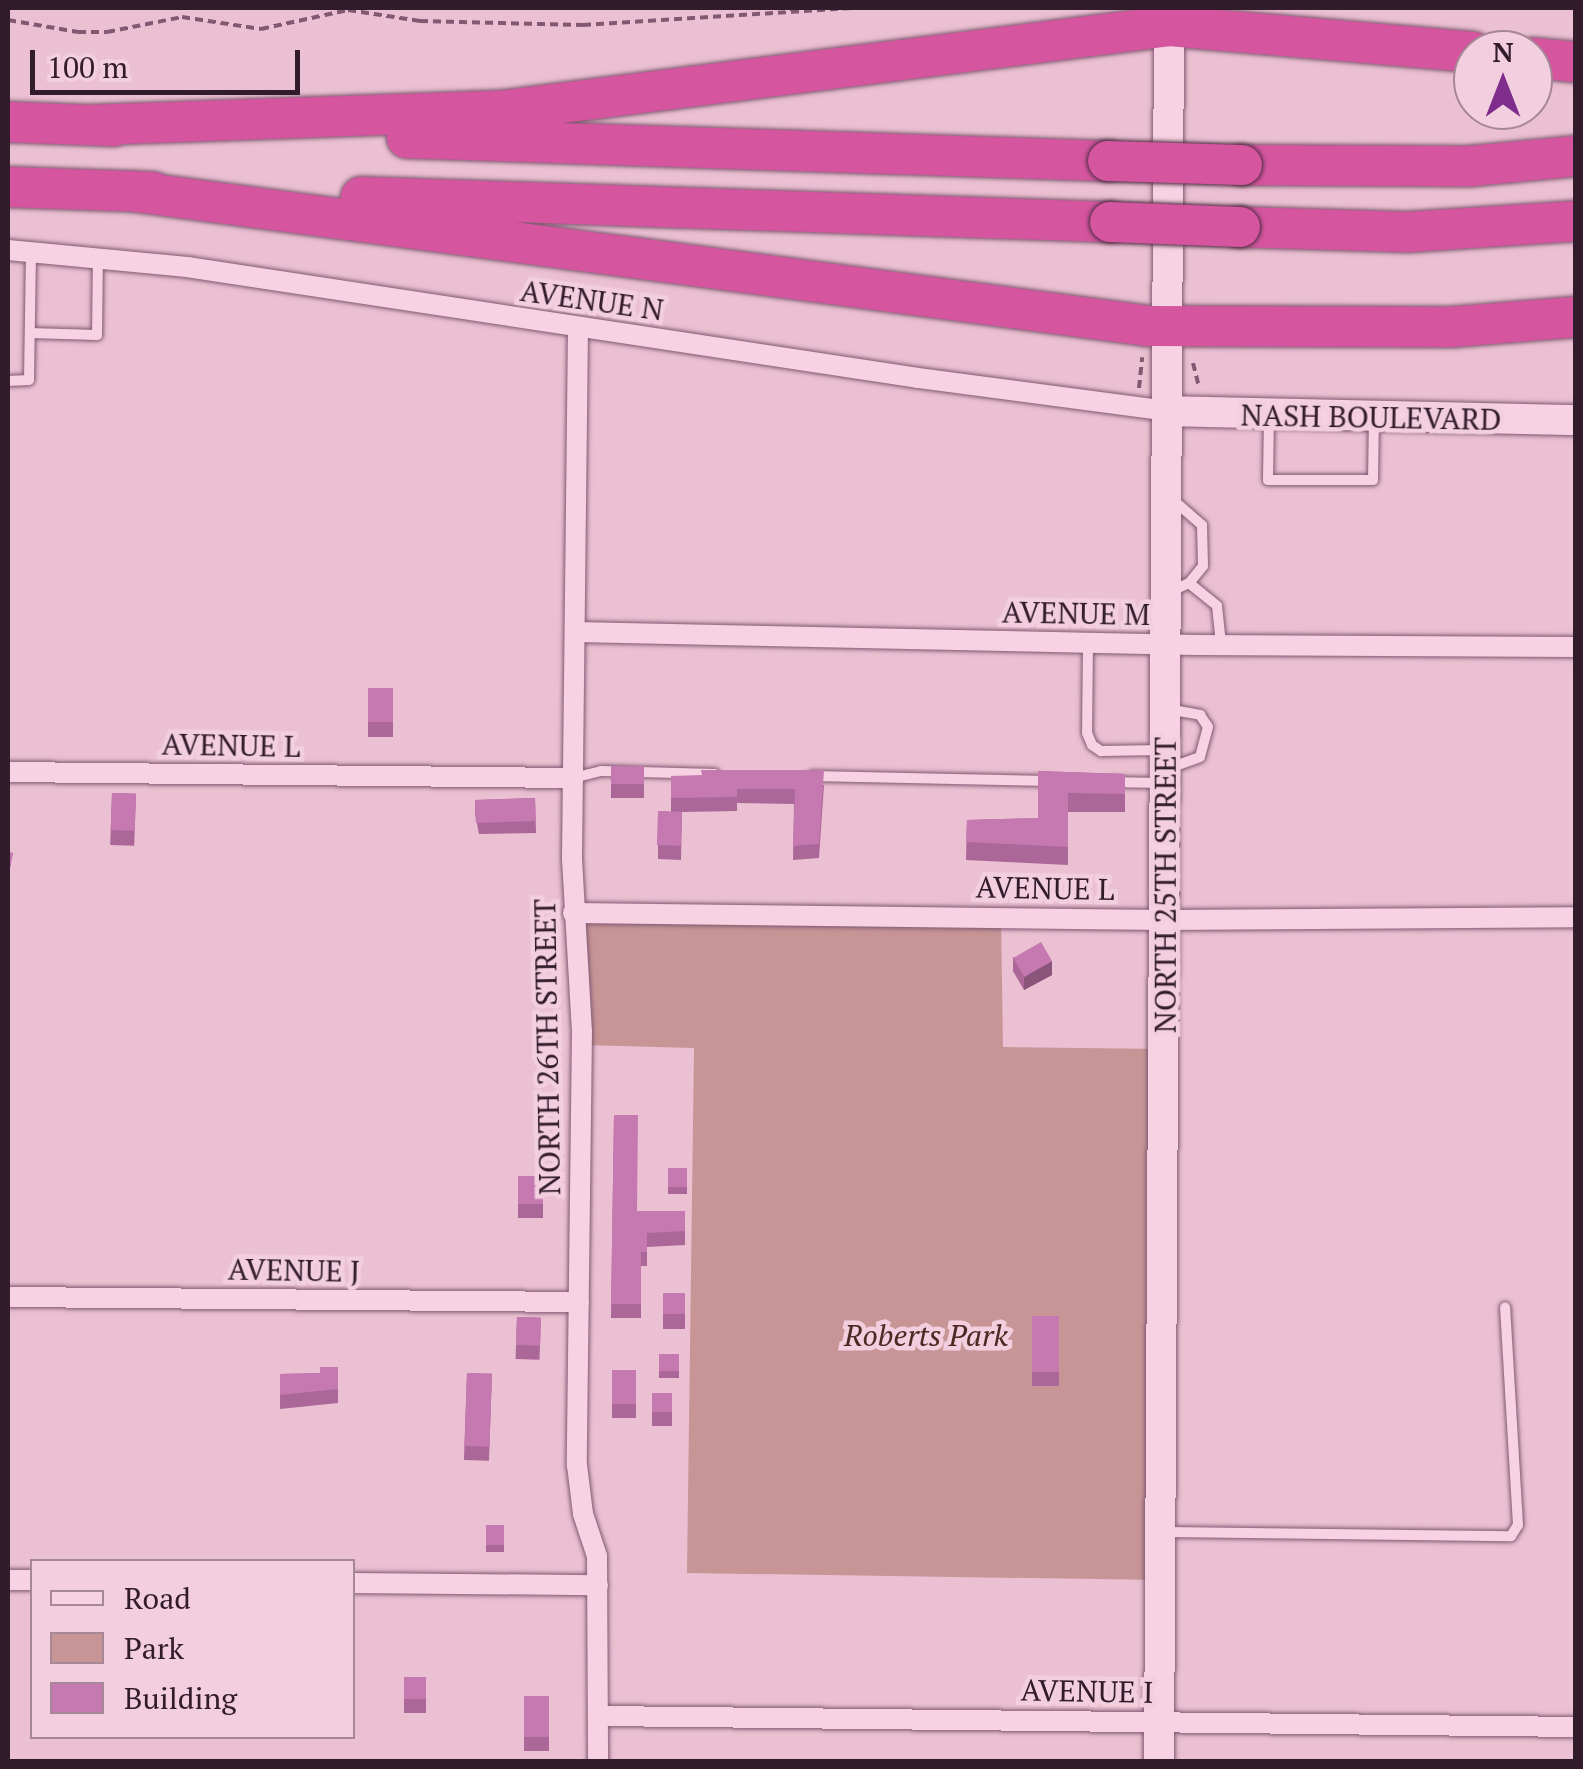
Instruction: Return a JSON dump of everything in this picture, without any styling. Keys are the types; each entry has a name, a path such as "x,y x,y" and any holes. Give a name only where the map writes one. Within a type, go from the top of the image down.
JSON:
{"highway":[{"path":"89,125 499,111 1169,17 1453,50"},
{"path":"8,122 1242,165 1471,166 1576,156"},
{"path":"8,186 1408,232 1576,221"},
{"path":"130,192 1168,328 1451,328 1576,316"}],"street":[{"name":"NORTH 25TH STREET","path":"1158,1762 1166,644 1178,588 1167,495 1169,17"},
{"name":"AVENUE N","path":"8,250 98,256 1167,411"},
{"name":"NORTH 26TH STREET","path":"578,328 573,778 574,913 582,1031 578,1479 597,1556 598,1762"},
{"name":"NASH BOULEVARD","path":"1167,411 1576,420"},
{"name":"AVENUE M","path":"574,632 1088,643 1576,647"},
{"name":"AVENUE L","path":"8,772 573,778"},
{"name":"AVENUE L","path":"574,913 1165,920 1576,918"},
{"name":"AVENUE J","path":"8,1297 579,1302"},
{"path":"355,1582 598,1584"},
{"name":"AVENUE I","path":"598,1716 1576,1727"}],"lane":[{"path":"8,381 29,380 31,252"},
{"path":"30,332 97,335 98,256"},
{"path":"1269,414 1268,480 1373,480 1374,417"},
{"path":"1178,588 1218,606 1221,644"},
{"path":"1088,643 1087,733 1092,746 1166,767"},
{"path":"1088,782 1200,757 1208,738 1200,715 1166,709"},
{"path":"573,778 601,771 737,774"},
{"path":"796,775 1068,781"},
{"path":"1160,1532 1510,1536 1518,1525 1505,1307"}],"path":[{"path":"8,20 78,32 108,32 182,17 261,29 348,10 420,21 584,25 851,8"}],"green space":[{"name":"Roberts Park","path":"573,913 1001,918 1003,1047 1164,1049 1160,1580 687,1573 694,1048 582,1045"}],"building":[{"path":"368,688 393,688 393,722 368,722"},
{"path":"611,766 644,766 644,784 611,784"},
{"path":"701,770 824,770 819,844 793,846 795,789 737,789 737,797 671,798 671,776 702,775"},
{"path":"1038,771 1125,774 1125,794 1068,793 1068,847 966,842 967,820 1038,818"},
{"path":"112,793 136,794 135,831 111,830"},
{"path":"535,798 536,821 476,823 475,800"},
{"path":"658,811 682,812 681,846 657,845"},
{"path":"1041,942 1052,961 1024,977 1013,958"},
{"path":"614,1115 638,1115 637,1211 685,1211 685,1231 647,1233 647,1252 641,1252 641,1304 611,1304"},
{"path":"668,1168 687,1168 687,1187 668,1187"},
{"path":"518,1176 543,1176 543,1204 518,1204"},
{"path":"663,1293 685,1293 685,1314 663,1314"},
{"path":"1032,1316 1059,1316 1059,1372 1032,1372"},
{"path":"517,1317 541,1318 540,1346 516,1345"},
{"path":"659,1354 679,1354 679,1371 659,1371"},
{"path":"320,1367 338,1367 338,1389 280,1395 280,1374 320,1373"},
{"path":"612,1370 636,1370 636,1404 612,1404"},
{"path":"467,1373 492,1374 489,1447 464,1446"},
{"path":"652,1393 672,1393 672,1412 652,1412"},
{"path":"486,1525 504,1525 504,1545 486,1545"},
{"path":"404,1677 426,1677 426,1699 404,1699"},
{"path":"524,1696 549,1696 549,1737 524,1737"}]}
